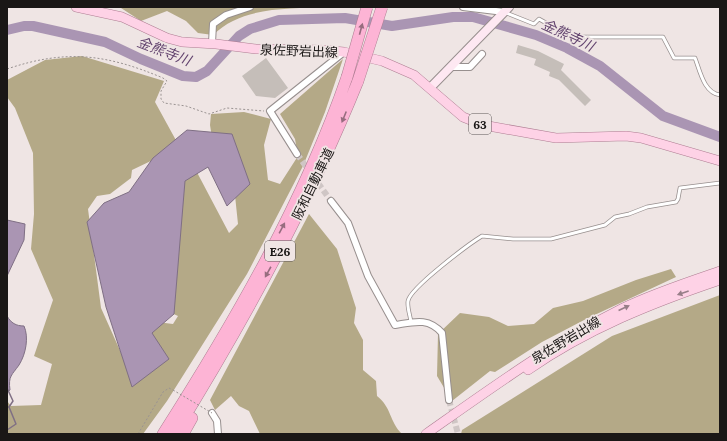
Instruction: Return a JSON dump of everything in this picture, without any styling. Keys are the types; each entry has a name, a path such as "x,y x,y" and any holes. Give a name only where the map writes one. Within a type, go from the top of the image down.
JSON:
{"highway":[{"name":"阪和自動車道","path":"163,434 240,305 302,190 326,135 347,77 367,7"},
{"name":"阪和自動車道","path":"174,434 232,337 310,192 358,81 382,7"},
{"path":"155,434 182,396 230,318 240,305"},
{"path":"183,434 232,337"}],"main road":[{"name":"泉佐野岩出線","path":"76,7 122,17 173,40 214,43 256,49 314,49 344,52 382,61 414,75 463,116 483,125 556,138 614,136 641,138 720,161"},
{"name":"泉佐野岩出線","path":"426,434 545,351 594,323 643,299 720,271"},
{"name":"泉佐野岩出線","path":"436,434 537,363 582,337 651,304 720,280"}],"street":[{"path":"214,43 213,24 226,15 250,7"},
{"path":"463,7 505,12"},
{"path":"430,88 505,12"},
{"path":"297,154 270,111 344,52"},
{"path":"451,67 470,67 482,54"},
{"path":"331,201 348,223 368,276 395,325 411,322 428,323 436,326 442,334 449,400"},
{"path":"212,413 217,421 218,434"}],"lane":[{"path":"505,12 534,24 539,19 571,37 663,37 674,58 695,58 707,88 715,95 720,95"},
{"path":"411,322 408,309 410,295 430,276 482,236 513,239 551,239 605,225 616,217 647,207 676,202 680,188 720,183"}],"path":[{"path":"7,69 31,61 56,56 82,56 122,63 163,78 167,81 161,91 161,100 164,103 186,106 209,114 227,108 270,111"},
{"path":"138,434 163,392 169,388 212,413"}],"shaded area":[{"path":"117,7 326,7 282,9 252,14 225,26 213,35 198,33 186,21 167,11 141,21"},
{"path":"82,56 164,81 155,102 178,144 155,159 132,170 131,178 110,194 97,196 88,209 101,308 135,384 144,335 149,321 173,324 178,316 156,306 149,252 191,161 229,233 238,224 234,186 213,144 210,125 211,114 244,112 271,119 264,145 268,180 280,184 298,156 295,139 280,114 343,59 325,112 303,166 247,274 167,401 143,434 7,434 7,401 11,406 41,405 52,364 34,356 53,300 31,249 34,214 33,153 15,108 7,97 7,80 45,60"},
{"path":"187,130 232,134 250,184 227,206 208,167 185,181 174,314 152,333 169,359 132,387 106,307 87,222 104,203 129,192 153,158"},
{"path":"309,214 337,249 356,308 354,323 363,340 363,370 376,381 377,396 385,405 402,434 260,434 249,411 239,406 231,396 215,410 210,400"},
{"path":"7,220 25,224 24,240 7,276"},
{"path":"671,269 676,277 586,319 542,342 495,372 490,371 452,401 437,376 438,334 460,313 489,317 508,326 534,324 553,308 583,301 636,280"},
{"path":"720,295 720,434 461,434 462,430 612,336"},
{"path":"7,316 14,324 24,326 26,330 26,346 19,365 11,376 10,390 7,392"}],"building":[{"path":"518,45 538,51 564,64 561,70 591,100 585,106 559,80 549,76 550,72 534,65 536,59 516,53"},
{"path":"266,58 288,88 275,98 256,96 242,76"}],"waterway":[{"name":"金熊寺川","path":"7,30 24,26 33,26 105,42 183,76 196,77 207,71 239,36 250,29 279,20 345,18 392,26 453,17 473,17 536,35 567,48 600,66 663,116 720,137"},
{"path":"7,388 13,401 9,407"},
{"path":"7,407 9,407 16,424 7,430"}],"tunnel":[{"path":"297,154 331,201"},
{"path":"449,400 458,434"}]}
